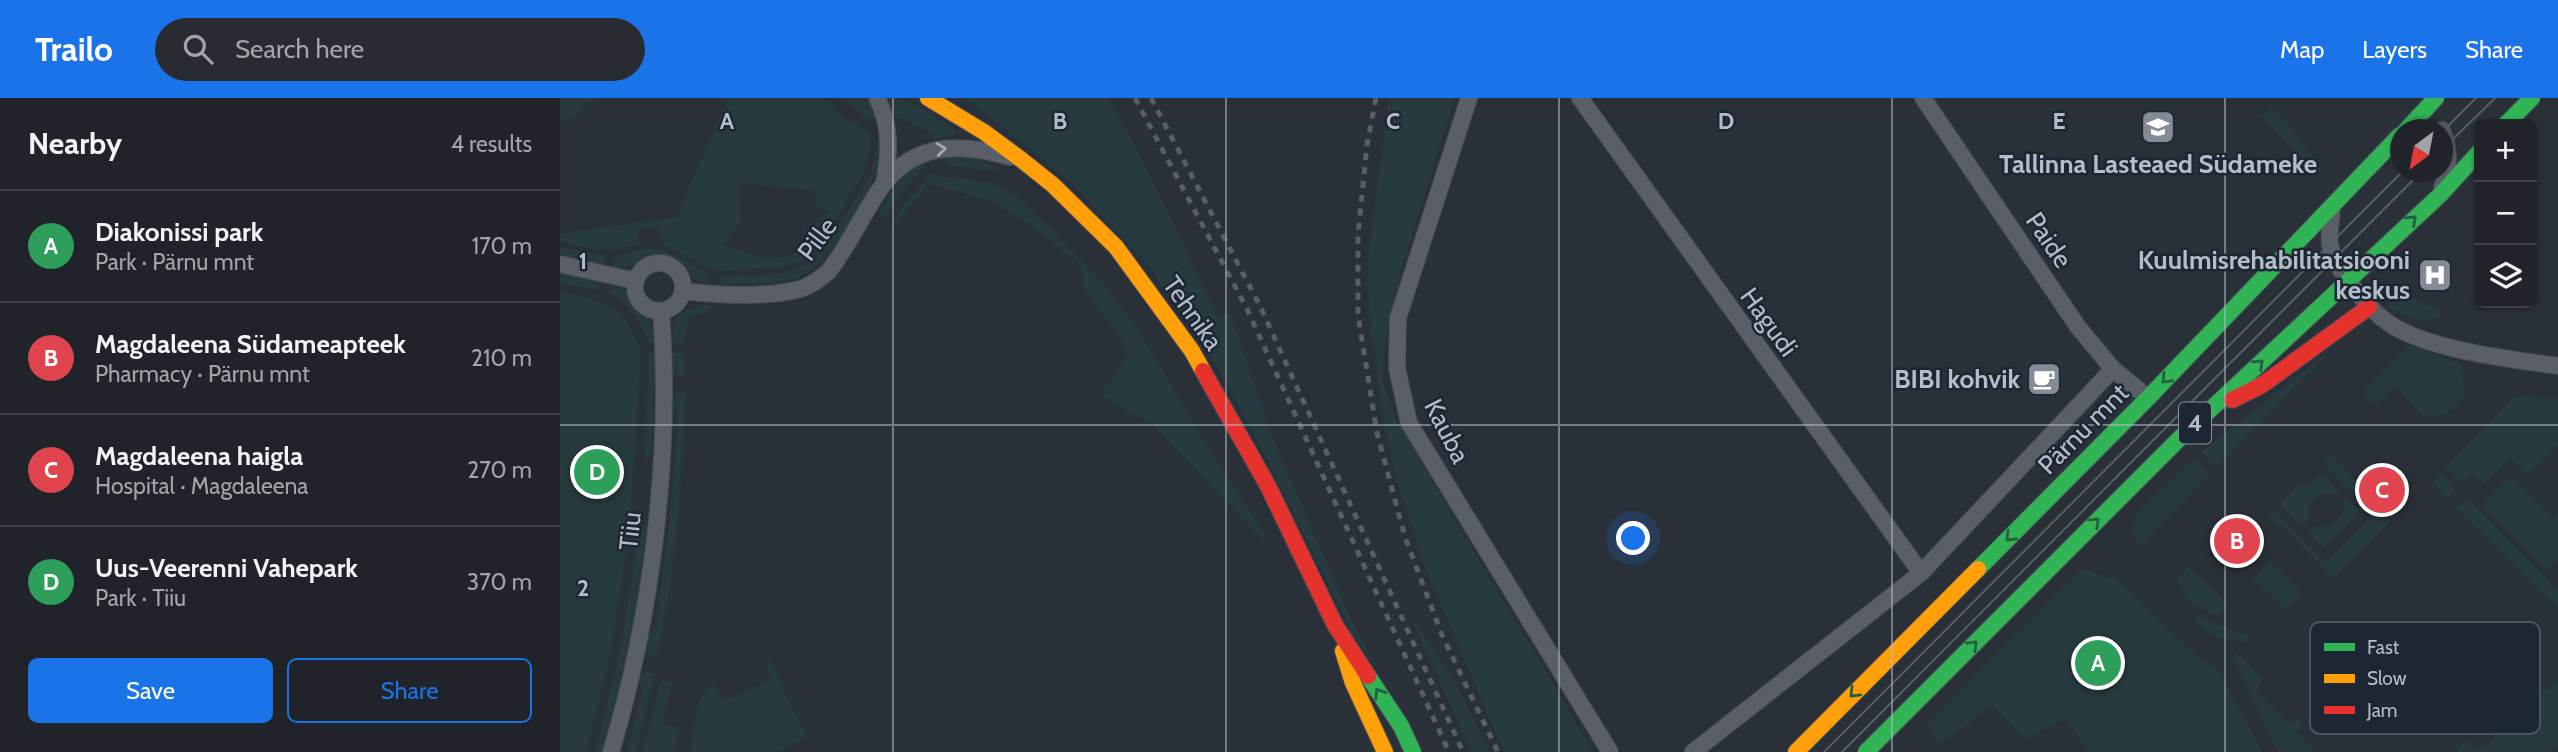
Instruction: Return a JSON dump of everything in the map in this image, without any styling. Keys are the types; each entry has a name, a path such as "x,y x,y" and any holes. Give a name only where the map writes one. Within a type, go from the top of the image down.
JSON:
{"main road":[{"name":"Tehnika","path":"928,98 974,126 1053,184 1116,247 1192,351 1268,486 1335,625 1401,726 1413,752"},
{"path":"2511,119 2532,98"},
{"path":"2414,119 2428,101"},
{"name":"Pärnu mnt","path":"1796,752 2148,398 2390,146"},
{"name":"4","path":"1866,752 2209,411 2441,194 2474,158"},
{"path":"2209,411 2262,385 2369,307"},
{"name":"Tehnika","path":"1335,625 1353,683 1385,752"}],"street":[{"name":"Pille","path":"877,98 887,126 890,152 884,183"},
{"name":"Kauba","path":"1469,98 1398,318 1397,368 1409,423 1610,752"},
{"name":"Hagudi","path":"1580,98 1921,573"},
{"name":"Paide","path":"1923,98 2078,327 2113,369 2148,398"},
{"path":"2428,101 2437,119"},
{"name":"Pille","path":"683,291 715,294 771,292 802,288 815,282 838,260 884,183 909,161 929,150 963,146 1023,161"},
{"path":"2441,194 2444,182"},
{"path":"2332,207 2330,243 2347,280 2369,307 2388,323 2412,337 2488,356 2558,366"},
{"path":"657,263 677,271 681,276 683,291 673,307 661,311 646,307 635,288 644,268 657,263"},
{"path":"560,264 636,281"},
{"name":"Tiiu","path":"611,752 633,667 650,577 660,479 664,383 661,311"},
{"path":"1693,752 1921,573 2113,369"}],"green space":[{"path":"560,98 593,98 574,116 560,122"},
{"path":"728,98 823,98 849,122 869,132 871,145 863,174 824,239 798,263 783,267 723,271 710,269 662,244 659,227 637,229 639,244 619,248 589,248 560,241 560,233 676,218","holes":["739,183 814,190 816,207 829,212 815,222 807,243 792,255 765,259 723,245 741,223"]},
{"path":"843,98 865,98 877,119 863,116"},
{"path":"890,98 906,101 923,109 954,129 954,136 934,139 933,134 906,120 896,119 889,103"},
{"path":"965,98 1108,98 1136,148 1219,318 1230,312 1273,439 1352,621 1385,681 1352,633 1221,373 1146,262 1069,180"},
{"path":"1389,98 1454,98 1402,268 1386,333 1382,379 1396,419 1593,752 1504,752 1424,565 1396,477 1383,419 1369,314 1367,265"},
{"path":"2272,109 2293,130 2323,171 2319,174 2313,171 2261,116"},
{"path":"882,135 879,162 868,192 837,243 812,270 800,277 781,282 719,284 720,278 724,276 765,275 789,271 801,267 823,250 871,173 877,142"},
{"path":"962,154 986,162 1001,172 951,166 940,156"},
{"path":"926,160 928,163 898,197 884,221 879,213 893,190 904,176"},
{"path":"931,174 989,183 1003,188 1048,225 1103,283 1139,331 1268,544 1153,425 1100,395 1127,357 1122,339 1084,290 1081,265 1029,223 988,200 929,184 894,227 890,224"},
{"path":"560,247 603,255 605,266 560,255"},
{"path":"648,248 665,251 687,262 709,275 711,283 696,281 682,263 664,255 631,266 613,268 617,256"},
{"path":"560,273 602,282 600,287 594,290 560,282"},
{"path":"610,283 626,291 637,311 647,318 653,329 656,345 648,342 629,307 609,293"},
{"path":"560,292 602,303 622,315 636,337 641,354 630,526 611,652 586,752 560,752"},
{"path":"2398,292 2443,312 2429,320 2423,320 2387,307"},
{"path":"711,305 708,313 695,314 689,318 683,343 672,344 674,325 681,314 692,308"},
{"path":"2410,345 2462,365 2463,396 2455,408 2439,415 2427,416 2422,415 2395,386 2375,405 2362,392"},
{"path":"2331,350 2216,467 2201,452"},
{"path":"652,352 656,353 652,452 644,460 648,356"},
{"path":"672,353 681,353 685,359 685,376 679,377 671,371"},
{"path":"678,392 686,392 680,491 674,557 657,656 646,653 647,634 655,629 663,574 678,410 670,403"},
{"path":"2515,396 2558,399 2558,445 2528,474 2511,458 2483,484 2471,474 2462,482 2446,466"},
{"path":"2330,455 2361,486 2361,502 2323,463"},
{"path":"2194,459 2209,474 2141,546 2132,533 2137,515"},
{"path":"2442,473 2456,489 2448,498 2432,482"},
{"path":"2319,475 2324,475 2338,490 2333,495 2328,492 2315,499 2307,512 2310,518 2301,526 2279,504 2300,483 2307,486"},
{"path":"2512,477 2552,518 2558,512 2558,559 2547,570 2482,505"},
{"path":"2365,489 2386,512 2370,510 2365,505"},
{"path":"2346,497 2360,512 2323,548 2308,533 2317,525 2327,527 2342,514 2344,507 2341,502"},
{"path":"2467,498 2558,590 2558,608 2457,508"},
{"path":"2273,510 2325,563 2373,515 2387,517 2391,521 2333,578 2285,528 2283,530 2268,515"},
{"path":"639,521 647,527 632,631 604,752 595,752 622,638"},
{"path":"2270,562 2302,593 2286,609 2254,578"},
{"path":"2188,566 2229,605 2218,616 2192,602 2183,592 2179,577"},
{"path":"2087,570 2098,573 2107,580 2113,575 2189,650 2220,673 2262,752 2089,752 2065,718 2026,740 1992,705 1941,744 1927,726 2078,573"},
{"path":"1405,605 1453,679 1489,752 1472,752"},
{"path":"2198,616 2249,637 2247,641 2218,637 2194,620"},
{"path":"2236,653 2263,680 2256,690 2290,725 2298,718 2301,721 2301,726 2296,731 2316,752 2279,752 2233,659 2232,656"},
{"path":"770,660 807,737 777,752 690,752 699,704 708,689 715,684 723,701 772,680 765,661"},
{"path":"645,672 655,674 636,752 627,752 643,687 638,679"},
{"path":"662,678 672,682 663,723 679,728 675,752 642,752"},
{"path":"2558,682 2558,747 2550,752 2457,752 2464,742 2470,742 2477,750 2495,739 2492,734 2540,734 2540,694"}],"tram line":[{"path":"2453,121 2476,98"},
{"path":"2453,139 2495,98"},
{"path":"1824,752 2392,182"},
{"path":"1842,752 2411,182"}],"railway":[{"path":"1135,98 1247,309 1449,752"},
{"path":"1151,98 1260,306 1463,752"},
{"path":"1376,98 1367,145 1358,235 1358,315 1377,433 1405,537 1442,635 1498,752"}],"traffic: fast":[{"path":"2416,119 2436,98"},
{"path":"2511,119 2532,98"},
{"path":"1978,569 2148,398 2390,145"},
{"path":"1866,752 2181,437 2441,194 2474,158"},
{"path":"1368,676 1401,726 1413,752"}],"traffic: slow":[{"path":"928,98 984,132 1023,161 1053,185 1116,247 1192,351 1203,371"},
{"path":"1796,752 1978,569"},
{"path":"1343,651 1353,683 1385,752"}],"traffic: jam":[{"path":"2232,400 2262,385 2369,307"},
{"path":"1203,371 1268,486 1335,625 1368,676"}],"place":[{"name":"Tallinna Lasteaed Südameke","path":"2158,127"},
{"name":"Kuulmisrehabilitatsiooni keskus","path":"2435,275"},
{"name":"BIBI kohvik","path":"2044,379"},
{"name":"Uus-Veerenni Vahepark","path":"597,472"},
{"name":"Magdaleena haigla","path":"2382,490"},
{"name":"Magdaleena Südameapteek","path":"2237,541"},
{"name":"Diakonissi park","path":"2098,663"}]}
